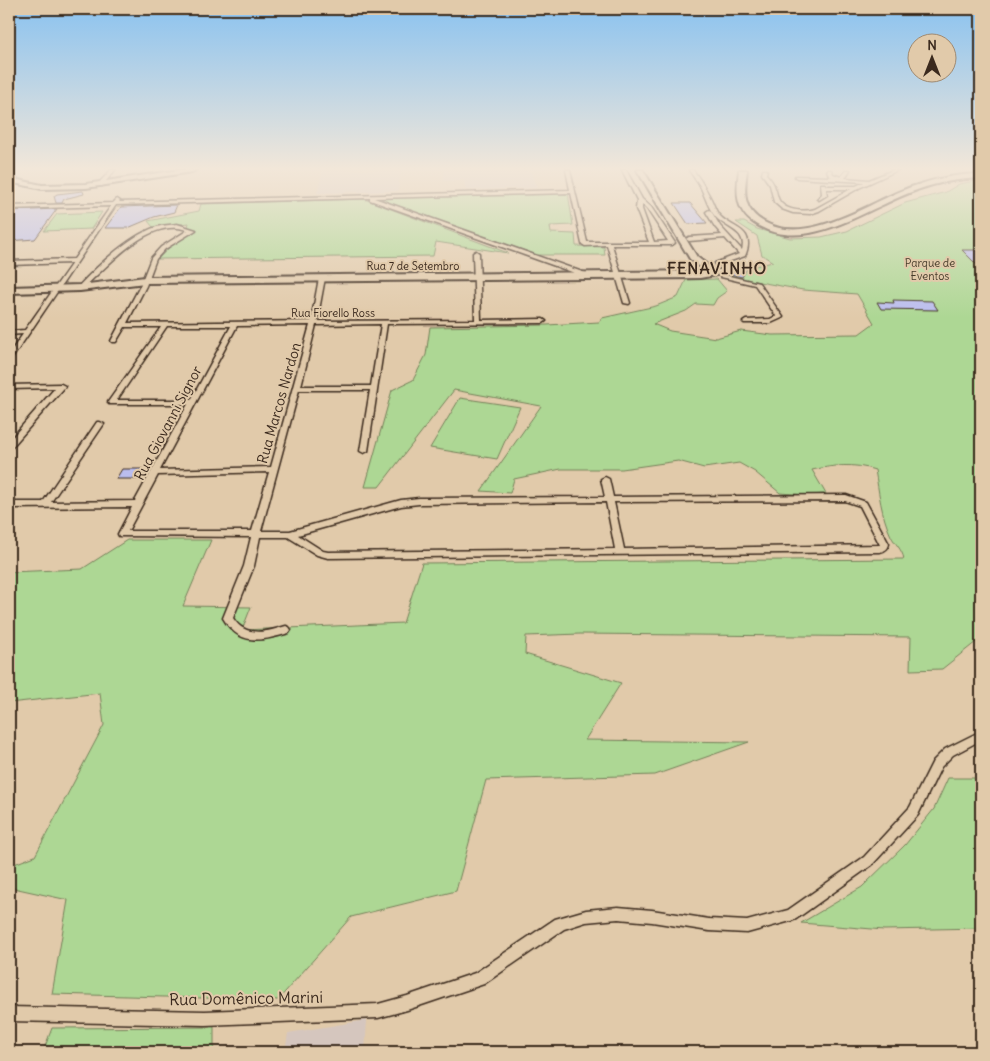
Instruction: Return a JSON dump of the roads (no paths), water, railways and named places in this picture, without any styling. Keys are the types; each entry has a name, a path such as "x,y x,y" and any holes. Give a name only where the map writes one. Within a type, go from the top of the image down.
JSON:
{"street":[{"path":"9,359 104,220"},
{"path":"431,220 586,275"},
{"path":"579,220 585,244 672,243 657,220"},
{"path":"643,220 652,244"},
{"path":"674,220 689,243 694,259 723,276 757,284 780,317 771,321 746,322"},
{"path":"714,220 743,255"},
{"path":"714,269 743,255 746,245 745,238 738,230 722,220"},
{"path":"754,220 768,228 793,232 820,229 841,220"},
{"path":"80,288 148,231 181,226 193,230 157,253 114,341"},
{"path":"689,243 726,236"},
{"path":"609,244 628,303"},
{"path":"476,253 478,321"},
{"path":"9,263 77,261"},
{"name":"Rua 7 de Setembro","path":"9,290 80,288 145,280 710,275 714,269"},
{"name":"Rua Marcos Nardon","path":"286,630 267,636 252,636 236,630 228,618 249,566 256,534 297,388 322,278"},
{"name":"Rua Fiorello Ross","path":"122,325 543,321"},
{"path":"364,451 384,322"},
{"name":"Rua Giovanni Signor","path":"235,324 122,534 256,534"},
{"path":"165,325 112,402 193,402"},
{"path":"9,333 28,332"},
{"path":"9,387 61,386 9,445"},
{"path":"297,388 373,388"},
{"path":"45,505 100,424"},
{"path":"156,473 274,469"},
{"path":"605,479 620,552"},
{"path":"256,534 290,534 401,503 419,501 853,499 863,504 885,544 880,549 328,555 320,553 290,534"},
{"path":"9,505 139,504"},
{"name":"Rua Domênico Marini","path":"9,1014 205,1018 378,1011 479,979 560,924 586,916 618,913 709,925 747,927 791,915 868,861 914,811 937,764 948,752 981,734"}],"district":[{"name":"FENAVINHO","path":"717,268"}],"park label":[{"name":"Parque de Eventos","path":"930,269"}]}
